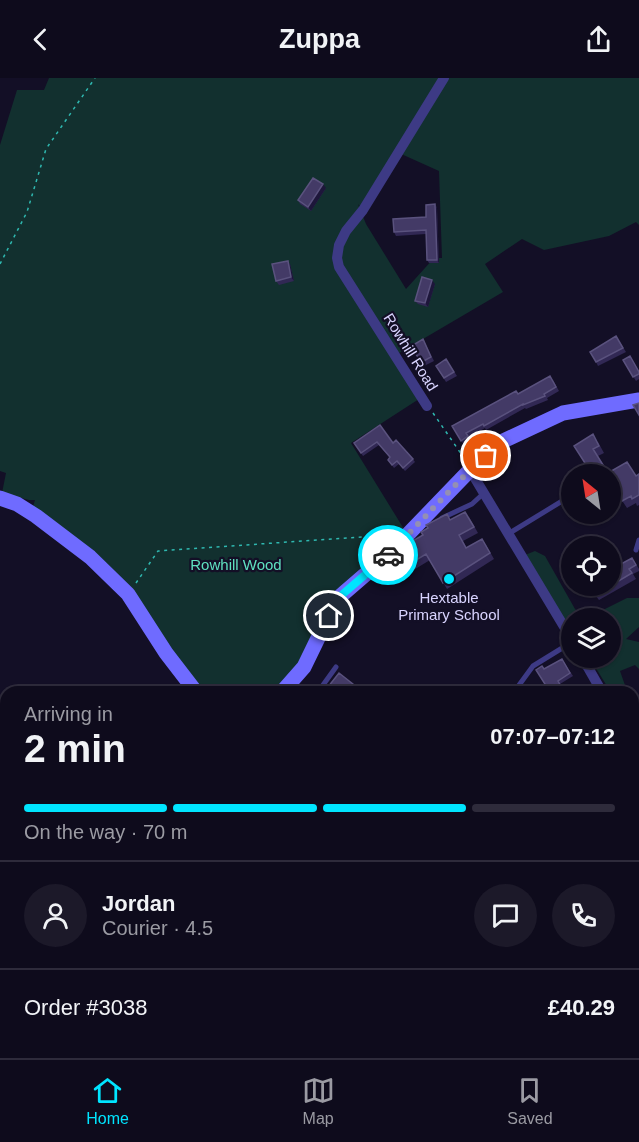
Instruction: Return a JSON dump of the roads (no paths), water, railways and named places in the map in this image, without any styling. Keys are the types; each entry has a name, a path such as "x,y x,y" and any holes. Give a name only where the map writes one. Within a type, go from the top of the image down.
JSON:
{"street":[{"name":"Rowhill Road","path":"427,406 339,267 337,258 339,245 346,231 363,210 444,78"},
{"path":"287,686 304,667 337,599 389,554 470,470 503,441 563,413 639,400"},
{"path":"470,470 561,623"},
{"path":"0,498 17,504 36,516 90,557 128,594 166,653 191,686"},
{"path":"588,668 599,686"}],"lane":[{"path":"440,519 472,504 484,493"},
{"path":"508,534 561,502"},
{"path":"636,550 639,540"},
{"path":"518,686 532,666 561,648"},
{"path":"322,686 336,667"}],"place":[{"name":"Hextable Primary School","path":"449,579"}],"park label":[{"name":"Rowhill Wood","path":"236,564"}]}
